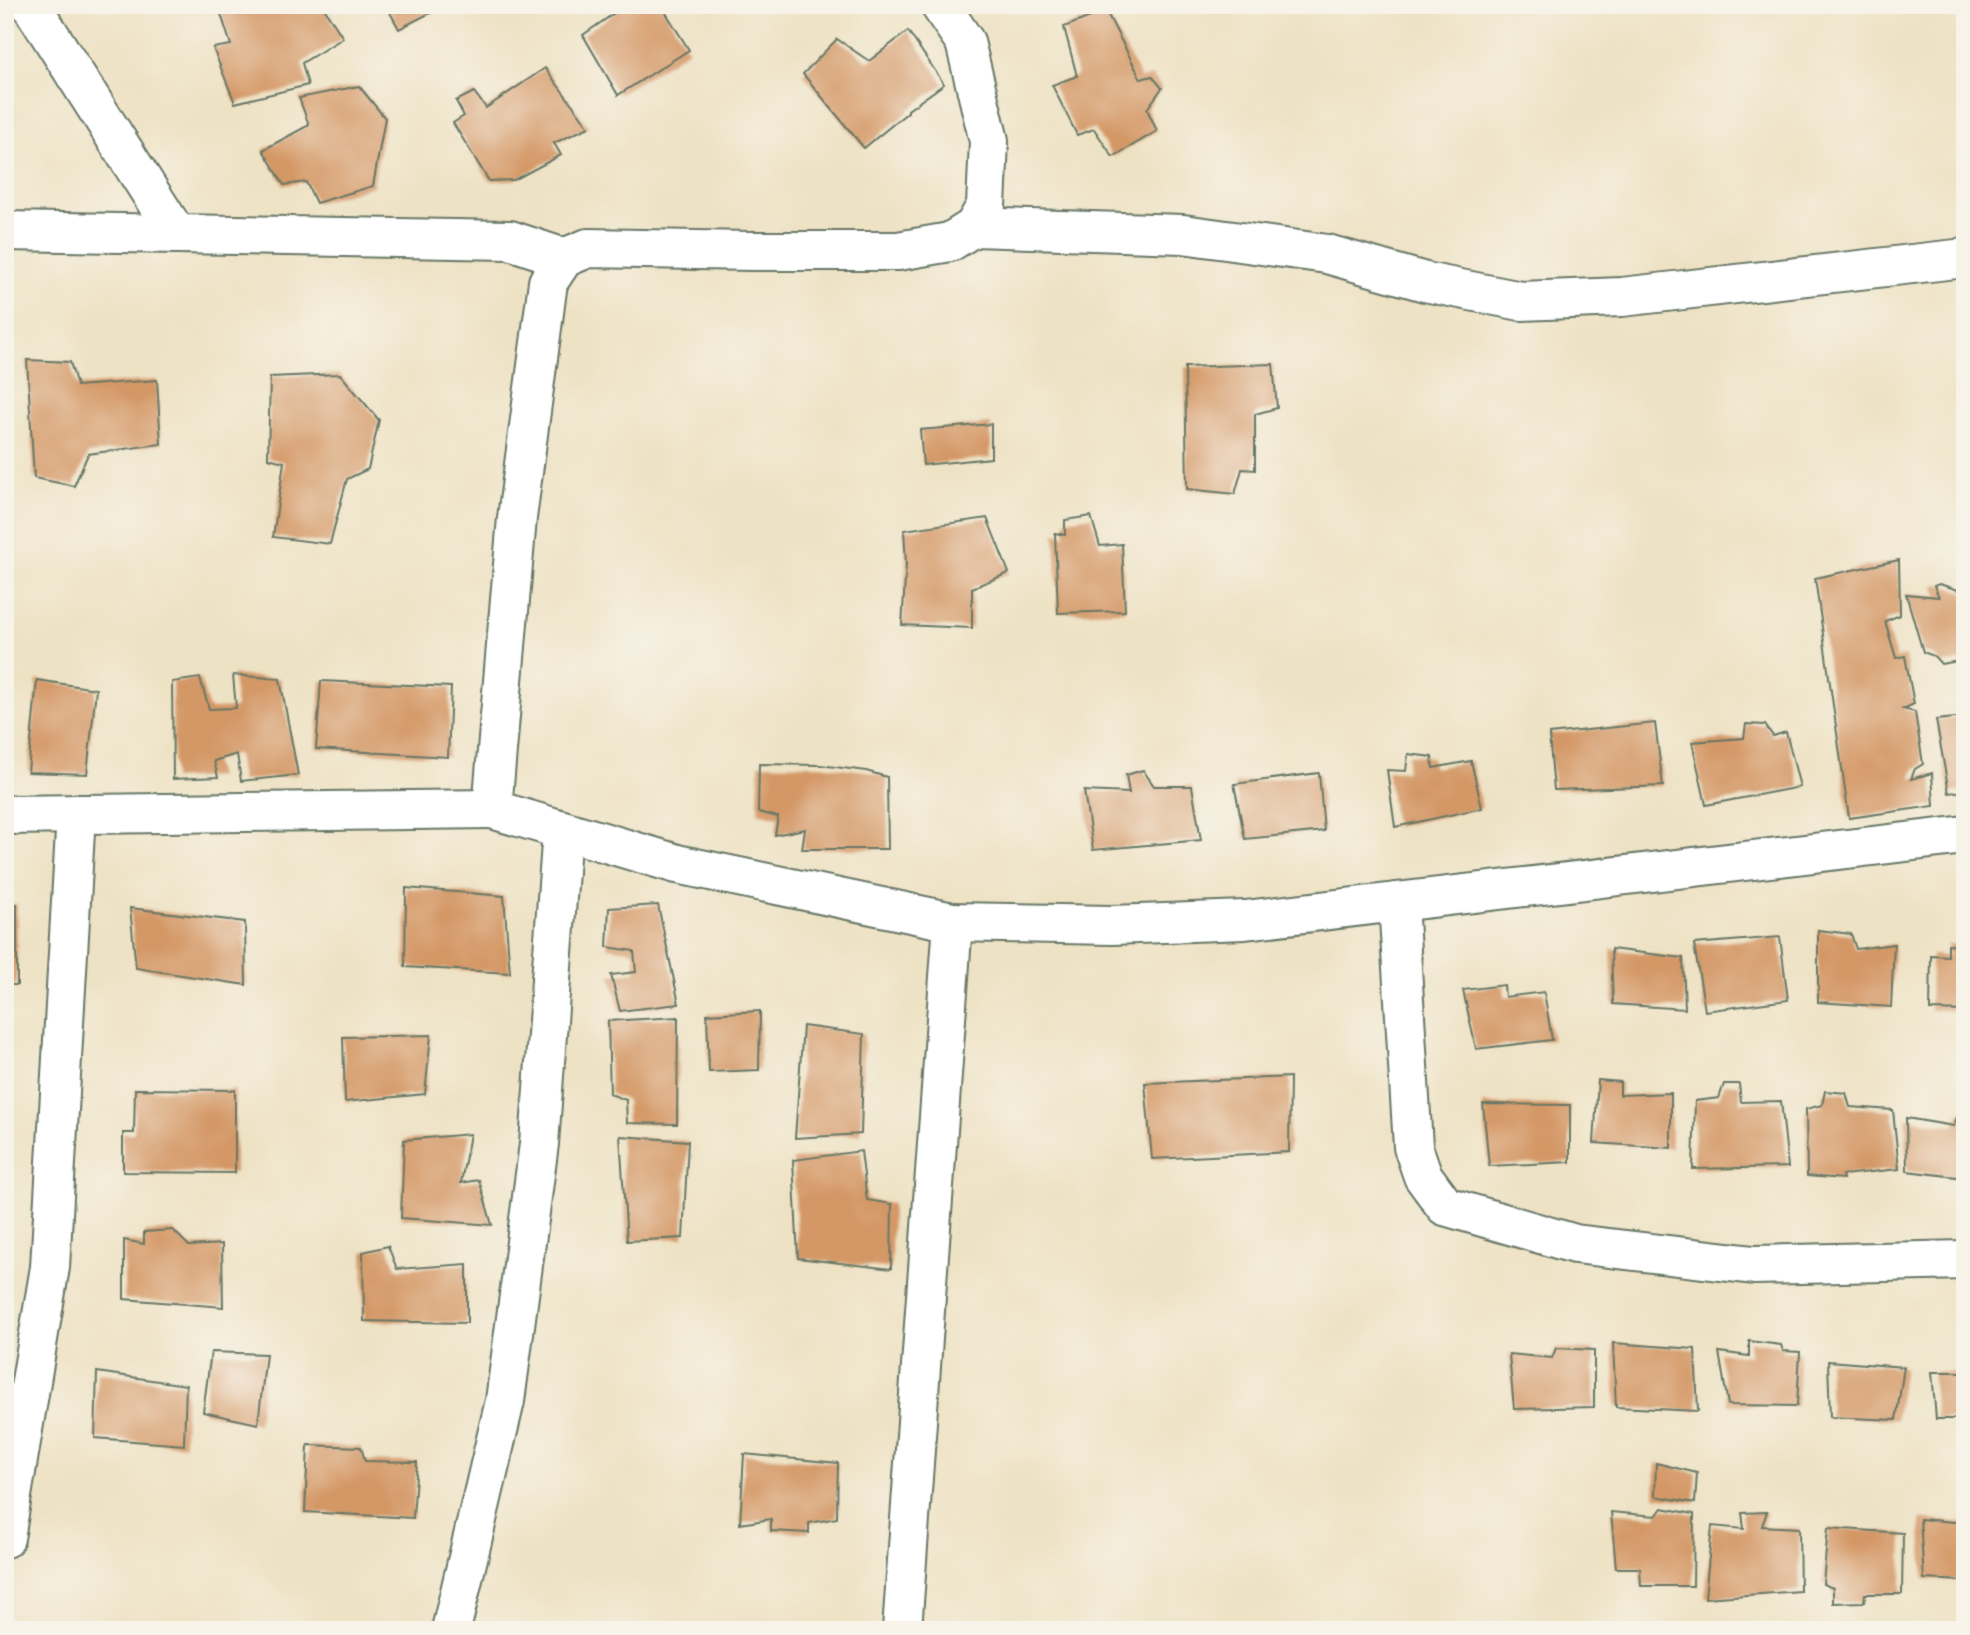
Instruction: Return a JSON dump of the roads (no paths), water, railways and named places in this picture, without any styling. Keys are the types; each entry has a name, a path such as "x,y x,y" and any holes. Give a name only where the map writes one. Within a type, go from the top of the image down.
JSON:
{"street":[{"path":"31,5 176,233"},
{"path":"492,809 521,490 548,282 564,258 588,248 898,251 950,242 974,226 986,206 989,141 965,42 940,5"},
{"path":"974,226 1183,234 1327,254 1425,282 1521,301 1622,297 1965,258"},
{"path":"5,230 510,240 564,258"},
{"path":"6,811 76,814 492,809 677,864 953,922 1112,925 1245,920 1965,835"},
{"path":"5,1538 51,1267 76,814"},
{"path":"451,1630 505,1401 539,1144 562,830"},
{"path":"1398,902 1413,1147 1423,1176 1445,1206 1575,1244 1754,1265 1965,1260"},
{"path":"902,1630 953,922"}]}
